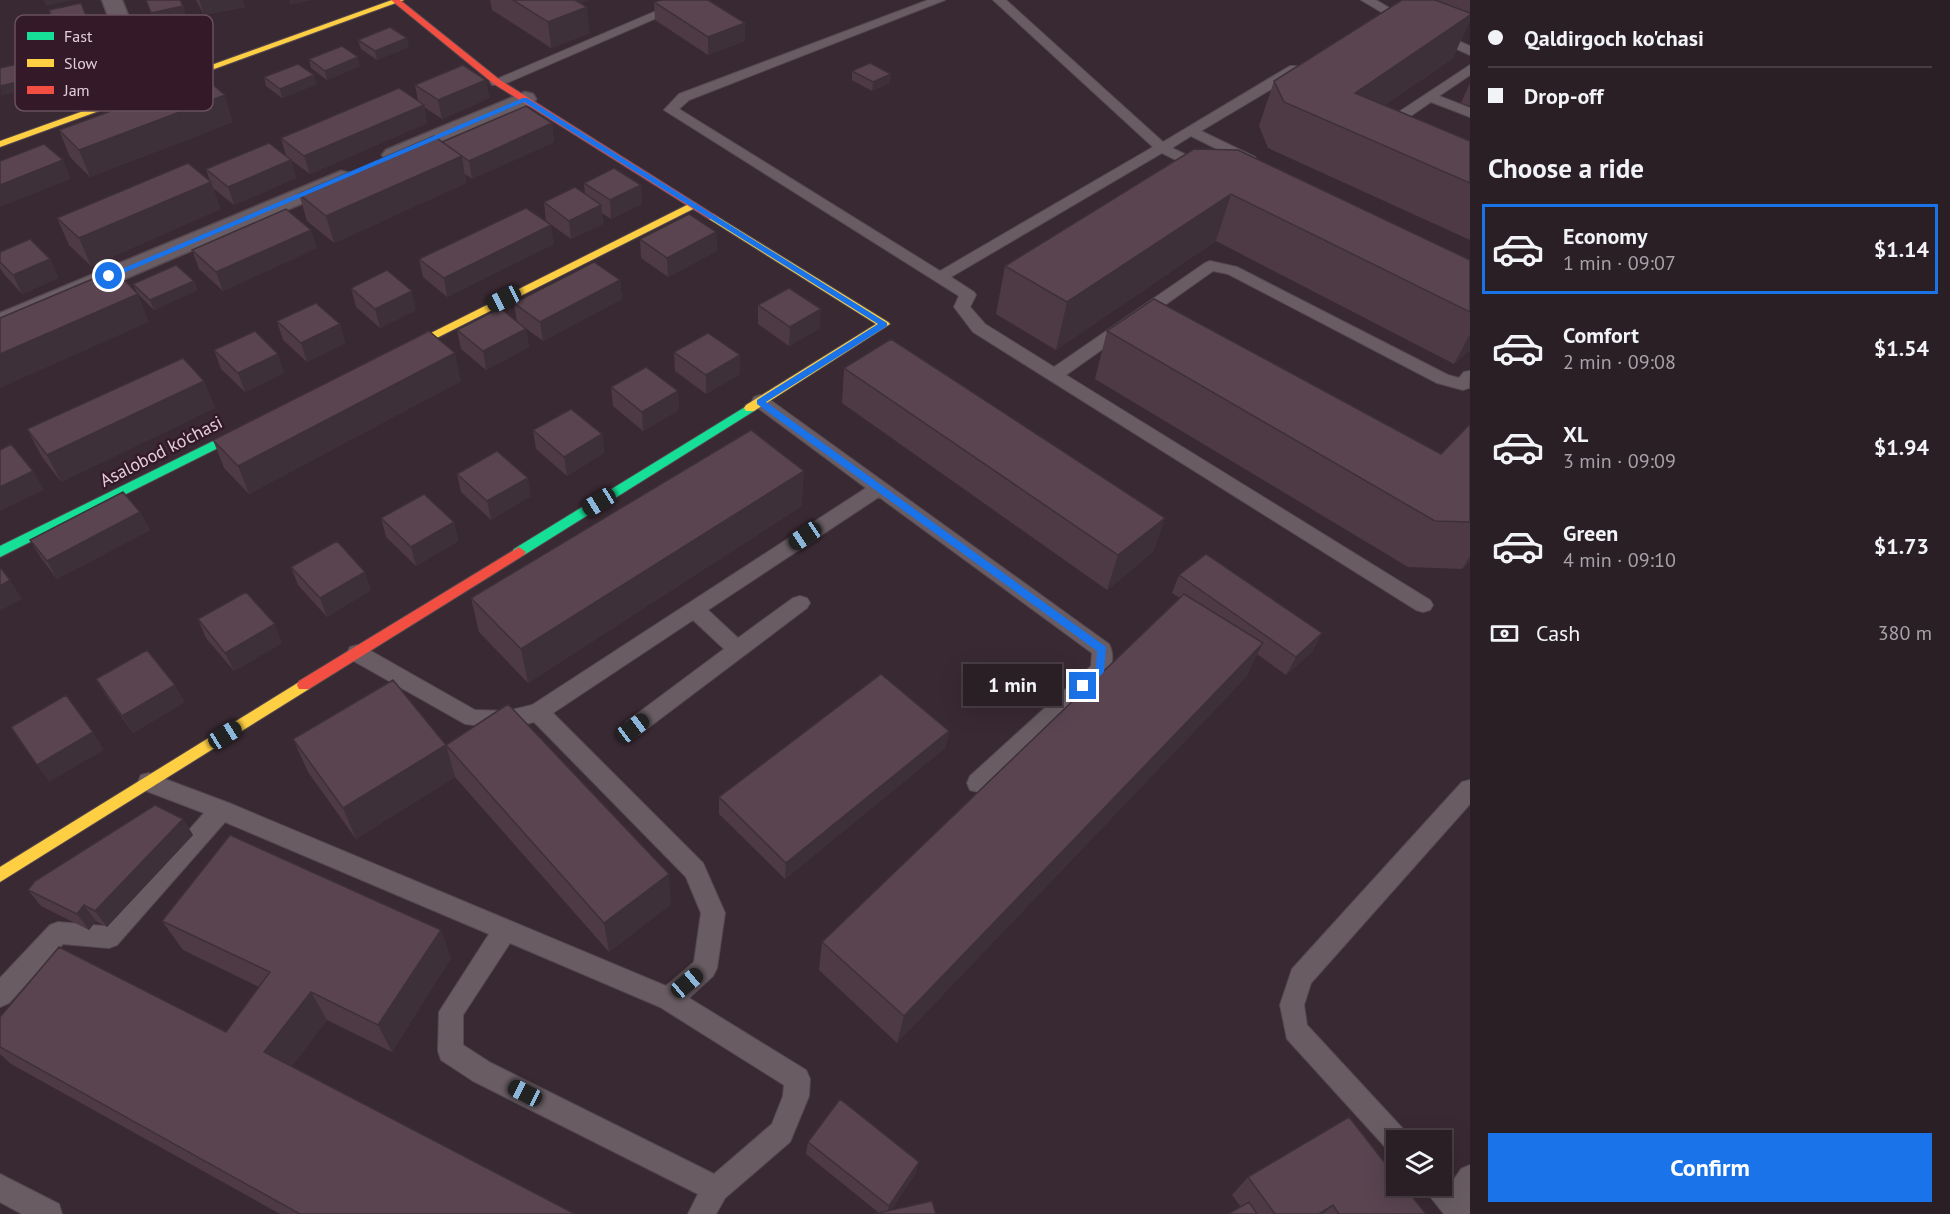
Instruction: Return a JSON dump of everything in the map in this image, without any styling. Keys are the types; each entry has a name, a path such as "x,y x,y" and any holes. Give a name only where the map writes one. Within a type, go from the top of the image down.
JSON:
{"street":[{"path":"112,0 118,15"},
{"path":"0,875 884,324 497,82 397,0 213,66"},
{"path":"0,323 525,99"},
{"path":"0,144 90,111"},
{"path":"384,360 693,205"},
{"name":"Asalobod ko'chasi","path":"0,552 266,418"}],"lane":[{"path":"497,82 692,0"},
{"path":"939,0 684,97 671,110 968,295 962,307 979,328 1423,605"},
{"path":"999,0 1162,148 1215,174"},
{"path":"1367,0 1384,16 1470,51"},
{"path":"1384,16 1402,4"},
{"path":"940,277 1310,60"},
{"path":"1377,134 1470,69"},
{"path":"1430,97 1470,113"},
{"path":"1191,131 1262,166"},
{"path":"1054,375 1210,266 1232,270 1443,379 1463,384 1470,376"},
{"path":"760,402 1102,650 1101,669 978,783"},
{"path":"357,652 472,718 507,720 538,712 879,488"},
{"path":"633,728 800,603"},
{"path":"694,609 738,650"},
{"path":"538,712 694,870 713,913 705,968 669,999"},
{"path":"149,782 221,810 669,999 798,1079 796,1096 781,1133 716,1189 701,1214"},
{"path":"1387,1130 1296,1030 1292,1005 1301,977 1470,789"},
{"path":"0,995 58,933 109,937 221,810"},
{"path":"505,930 451,1012 450,1051 482,1072 716,1189"},
{"path":"1451,1201 1470,1178"},
{"path":"0,1187 49,1214"}],"building":[{"path":"146,0 180,0 183,6 151,13"},
{"path":"513,0 575,0 587,7 548,22"},
{"path":"708,0 745,23 708,37 654,2"},
{"path":"1402,0 1435,0 1470,13 1470,15 1355,93 1470,141 1470,183 1284,102 1274,81"},
{"path":"81,3 86,15 51,15 49,10"},
{"path":"390,27 407,38 375,51 358,40"},
{"path":"342,46 358,57 325,71 309,59"},
{"path":"870,63 891,74 873,82 852,71"},
{"path":"298,64 314,75 280,89 264,77"},
{"path":"15,65 15,83 0,86 0,68"},
{"path":"463,65 486,80 438,100 415,85"},
{"path":"213,85 225,95 213,100"},
{"path":"399,88 424,105 304,156 281,138"},
{"path":"526,106 552,123 469,161 442,142"},
{"path":"111,111 183,111 79,150 59,130"},
{"path":"434,136 462,156 326,216 299,194"},
{"path":"269,143 291,160 228,187 206,169"},
{"path":"44,144 63,160 0,185 0,161"},
{"path":"1194,149 1238,150 1470,260 1470,312 1231,194 1067,302 1005,266"},
{"path":"188,163 211,182 79,238 57,218"},
{"path":"614,168 641,185 610,200 584,183"},
{"path":"575,187 601,205 569,221 544,202"},
{"path":"526,208 551,225 444,278 419,259"},
{"path":"286,209 311,230 216,272 192,250"},
{"path":"689,214 716,232 667,258 640,239"},
{"path":"30,239 50,259 13,275 0,262 0,252"},
{"path":"594,262 620,280 540,322 514,303"},
{"path":"176,265 194,281 150,300 133,284"},
{"path":"114,270 138,294 0,354 0,318"},
{"path":"387,270 412,291 375,309 351,288"},
{"path":"789,288 821,309 790,327 758,305"},
{"path":"1154,299 1441,454 1470,424 1470,522 1435,521 1107,331"},
{"path":"316,303 340,324 301,343 277,321"},
{"path":"500,308 526,329 483,351 457,330"},
{"path":"255,331 278,354 238,373 214,350"},
{"path":"429,331 455,353 238,466 213,440"},
{"path":"708,333 740,355 706,375 674,352"},
{"path":"891,339 1165,518 1118,555 844,368"},
{"path":"183,358 204,381 47,455 27,429"},
{"path":"646,367 678,391 642,412 611,387"},
{"path":"571,409 602,434 564,457 533,430"},
{"path":"751,430 804,471 521,649 471,598"},
{"path":"11,444 33,471 0,487 0,450"},
{"path":"497,451 528,478 487,501 457,474"},
{"path":"123,492 140,512 47,561 30,540"},
{"path":"424,494 454,522 411,547 381,518"},
{"path":"337,541 365,572 320,598 291,567"},
{"path":"1206,554 1322,633 1296,657 1179,575"},
{"path":"0,567 10,580 0,586"},
{"path":"246,592 275,624 225,653 198,619"},
{"path":"1184,594 1263,643 904,1016 822,942"},
{"path":"147,650 175,685 122,716 96,679"},
{"path":"881,674 949,731 786,863 719,797"},
{"path":"393,680 446,745 343,808 293,739"},
{"path":"66,695 93,732 37,765 11,727"},
{"path":"508,704 669,874 604,923 446,745"},
{"path":"155,805 183,819 95,911 84,905 77,914 28,890 35,881"},
{"path":"230,835 441,930 378,1025 311,992 264,1052 575,1214 300,1214 0,1047 0,1017 59,947 226,1032 270,972 162,921"},
{"path":"840,1099 919,1162 889,1206 808,1142"},
{"path":"1349,1117 1386,1164 1386,1196 1412,1196 1426,1214 1339,1214 1333,1205 1319,1214 1275,1214 1248,1177"},
{"path":"932,1201 936,1214 874,1214"},
{"path":"1249,1202 1257,1214 1228,1214"}],"traffic: fast":[{"path":"519,552 750,408"},
{"path":"0,552 256,424"}],"traffic: slow":[{"path":"213,67 400,0"},
{"path":"0,144 92,111"},
{"path":"393,355 693,205"},
{"path":"713,217 884,324 750,408"},
{"path":"0,875 304,685"}],"traffic: jam":[{"path":"395,0 497,82 713,217"},
{"path":"304,685 519,552"}],"route":[{"path":"109,276 525,99 884,324 760,402 1102,650 1101,669 1083,686"}]}
